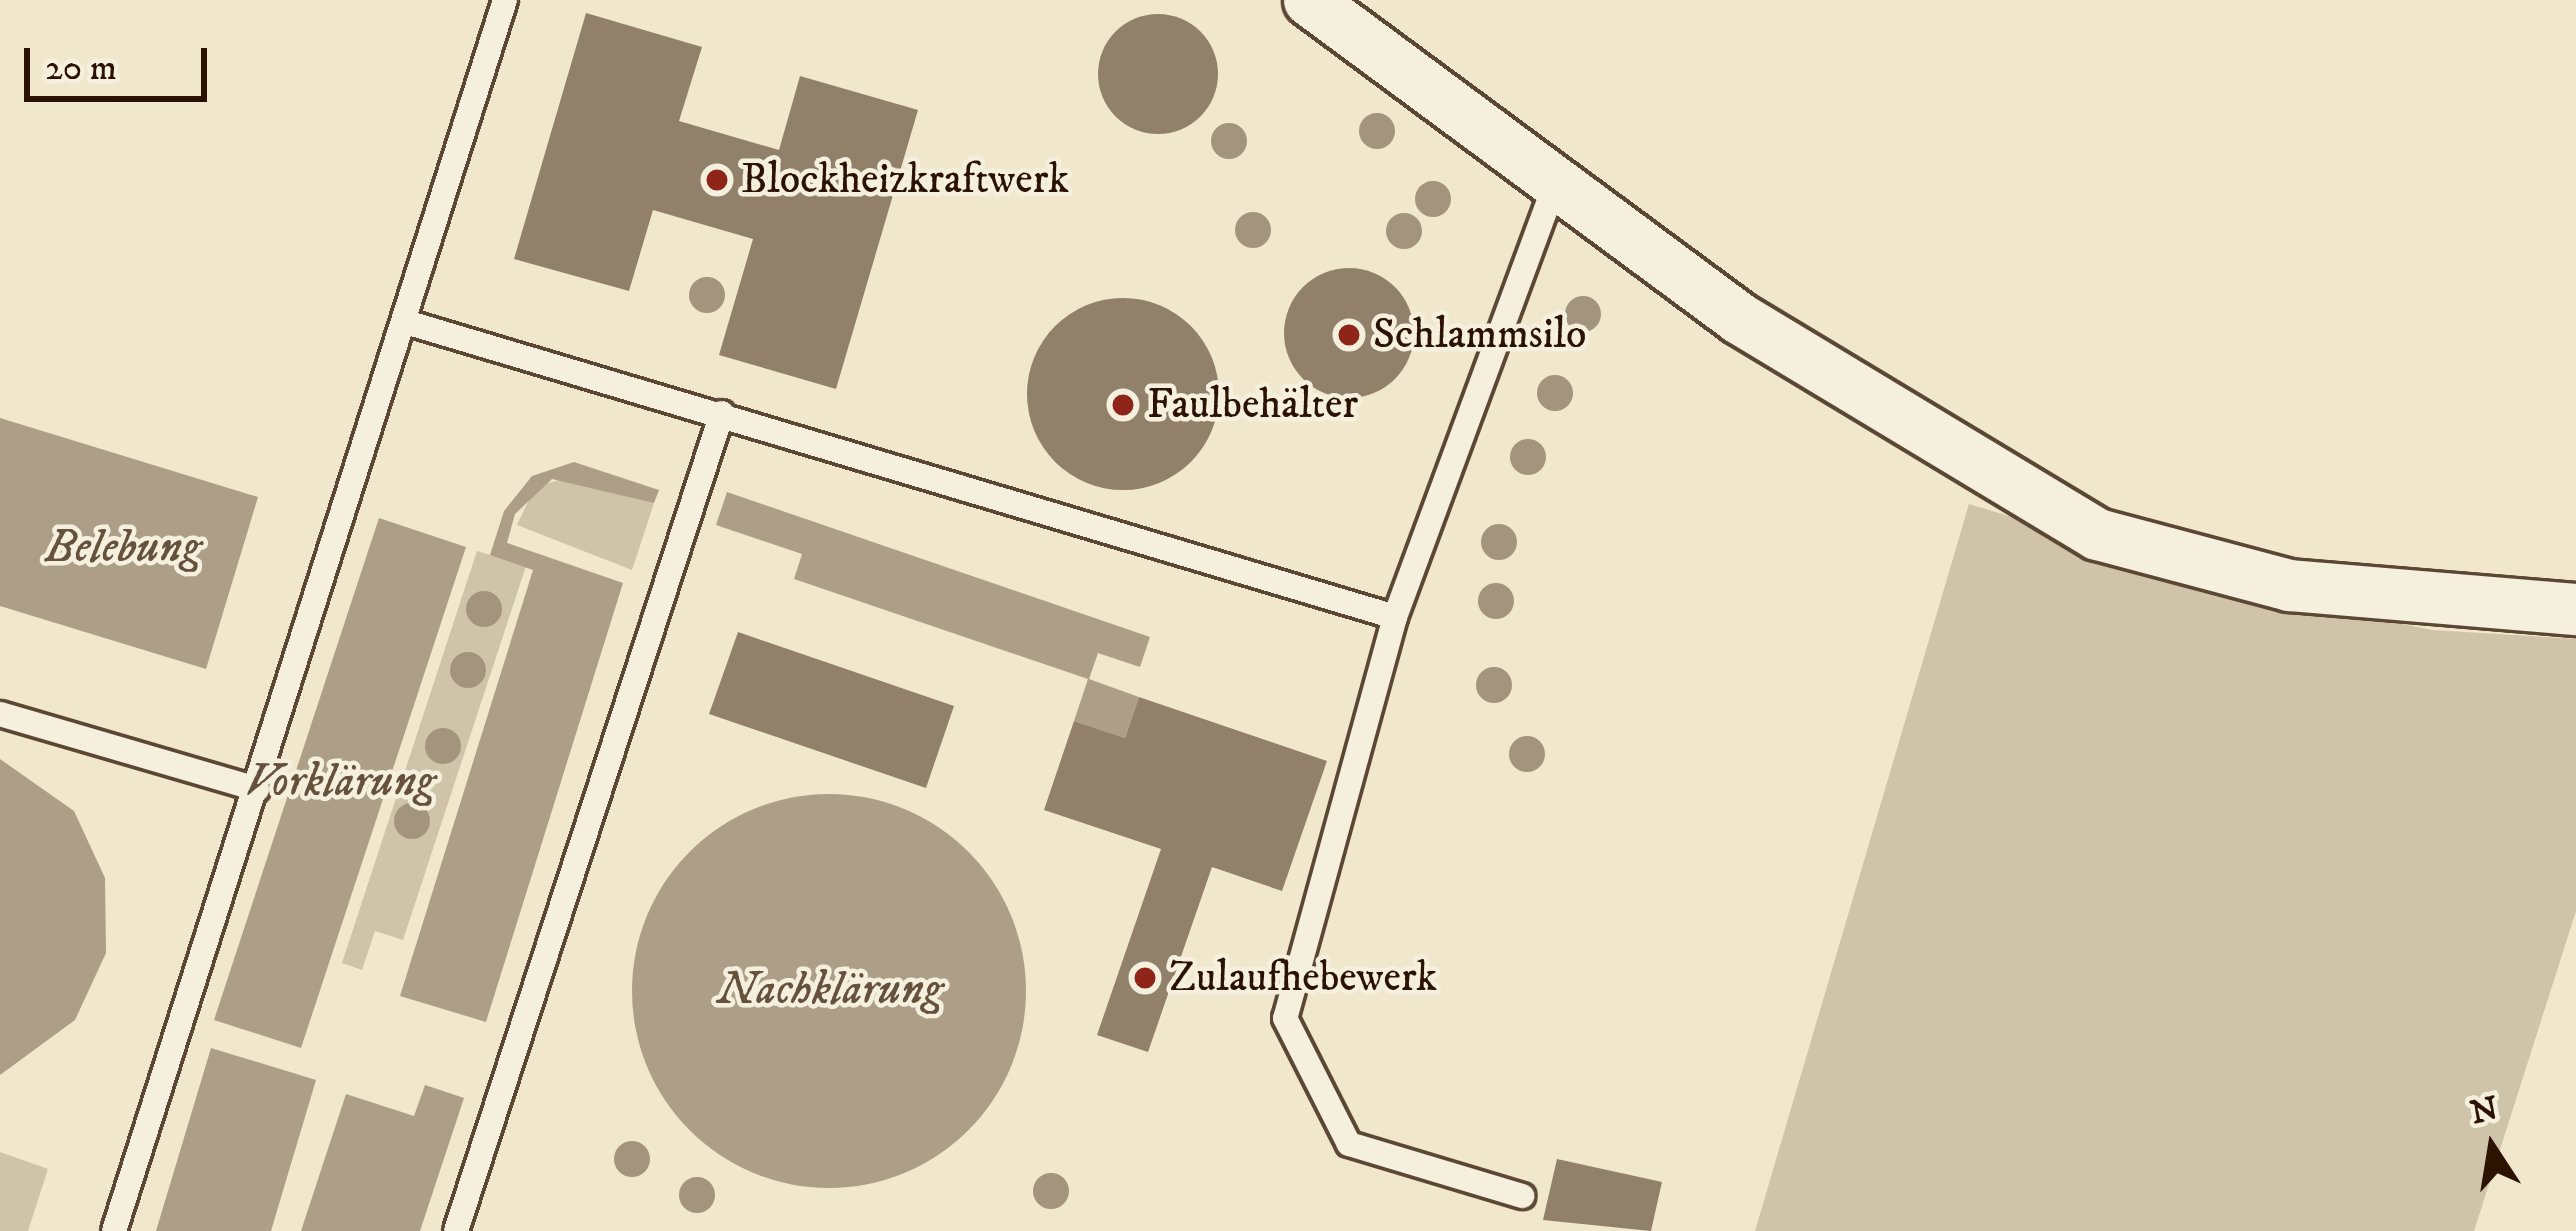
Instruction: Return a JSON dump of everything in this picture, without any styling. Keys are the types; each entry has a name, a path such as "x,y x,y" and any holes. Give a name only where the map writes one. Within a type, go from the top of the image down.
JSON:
{"street":[{"path":"1309,0 1557,179 1738,318 2097,534 2289,585 2576,609"}],"lane":[{"path":"114,1231 409,322 505,0"},
{"path":"1522,1196 1349,1144 1285,1018 1395,616 1557,179"},
{"path":"409,322 1395,616"},
{"path":"456,1231 722,413"},
{"path":"0,714 257,789"}],"shaded area":[{"path":"569,477 654,503 632,570 517,525 535,487"},
{"path":"1969,504 2294,603 2433,630 2576,639 2576,911 2474,1231 1755,1231"},
{"path":"477,551 526,566 403,940 375,931 362,970 342,963"},
{"path":"0,1152 48,1169 28,1231 0,1231"}],"water":[{"name":"Belebung","path":"0,418 258,497 206,669 0,606"},
{"path":"574,462 659,490 654,503 552,479 515,514 507,543 623,583 486,1022 400,996 533,570 490,555 504,511 532,476"},
{"path":"727,492 1150,637 1140,667 1098,653 1089,679 1139,697 1125,738 1074,721 1088,679 794,579 802,554 716,525"},
{"name":"Vorklärung","path":"379,518 466,547 301,1048 214,1020"},
{"path":"0,759 74,811 105,878 106,953 75,1020 0,1075"},
{"name":"Nachklärung","path":"829,794 904,809 938,827 968,852 993,882 1011,916 1026,991 1011,1066 993,1100 968,1130 938,1155 904,1173 829,1188 754,1173 720,1155 690,1130 665,1100 647,1066 632,991 647,916 665,882 690,852 720,827 754,809"},
{"path":"211,1048 316,1080 271,1231 156,1231"},
{"path":"425,1085 464,1098 420,1231 301,1231 346,1094 414,1116"}],"building":[{"name":"Blockheizkraftwerk","path":"586,13 702,47 679,121 779,150 800,76 918,110 836,389 719,355 753,239 653,210 629,291 514,259"},
{"path":"1158,14 1181,19 1200,32 1213,51 1218,74 1213,97 1200,116 1181,129 1158,134 1135,129 1116,116 1103,97 1098,74 1103,51 1116,32 1135,19"},
{"name":"Schlammsilo","path":"1349,268 1374,273 1395,287 1409,308 1414,333 1409,358 1395,379 1374,393 1349,398 1324,393 1303,379 1289,358 1284,333 1289,308 1303,287 1324,273"},
{"name":"Faulbehälter","path":"1123,298 1160,305 1191,326 1212,357 1219,394 1212,431 1191,462 1160,483 1123,490 1086,483 1055,462 1034,431 1027,394 1034,357 1055,326 1086,305"},
{"path":"738,632 954,706 926,788 709,714"},
{"path":"1139,697 1327,761 1282,891 1212,867 1148,1052 1097,1035 1161,849 1044,810 1074,721 1125,738"},
{"path":"1557,1159 1662,1182 1651,1231 1543,1220"}],"place":[{"name":"Blockheizkraftwerk","path":"717,180"},
{"name":"Schlammsilo","path":"1349,335"},
{"name":"Faulbehälter","path":"1123,405"},
{"name":"Zulaufhebewerk","path":"1145,978"}]}
